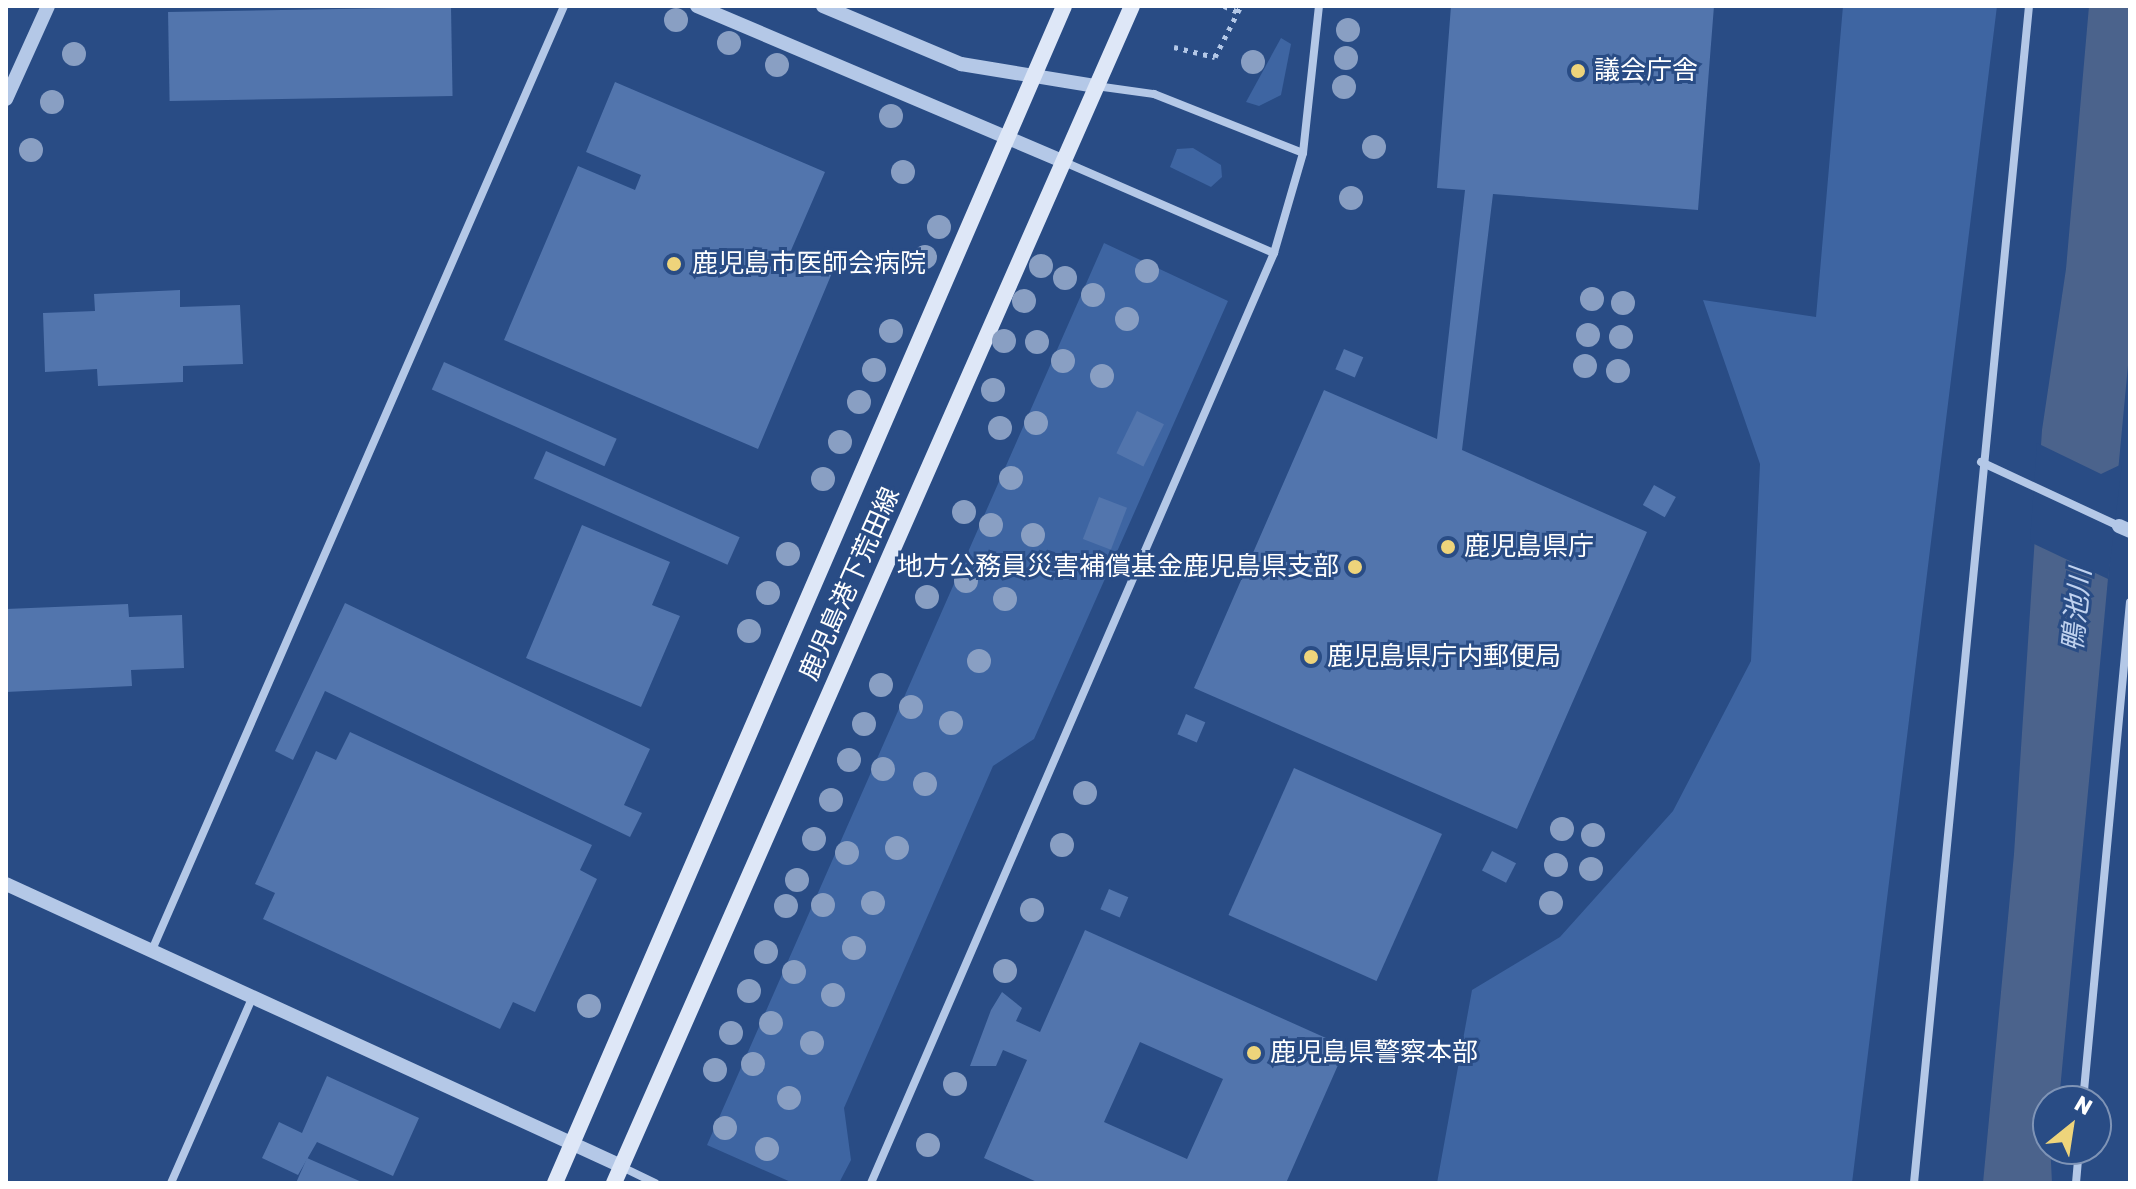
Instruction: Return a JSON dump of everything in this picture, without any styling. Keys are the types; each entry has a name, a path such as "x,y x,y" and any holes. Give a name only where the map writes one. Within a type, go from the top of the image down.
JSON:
{"main road":[{"name":"鹿児島港下荒田線","path":"555,1183 570,1142 1064,6"},
{"name":"鹿児島港下荒田線","path":"614,1183 1132,6"}],"street":[{"path":"6,99 48,6"},
{"path":"152,950 564,6"},
{"path":"697,6 1274,253"},
{"path":"823,6 961,64 1154,94 1303,153"},
{"path":"871,1183 1274,253 1303,153 1319,6"},
{"path":"1914,1183 1981,462 2029,6"},
{"path":"1981,462 2125,529"},
{"path":"2085,1085 2130,602"},
{"path":"6,884 655,1183"},
{"path":"171,1183 253,996"}],"path":[{"path":"1174,47 1215,57 1240,9 1224,6"}],"shaded area":[{"path":"1843,6 1997,6 1852,1183 1437,1183 1472,990 1560,937 1673,811 1751,661 1760,464 1703,300 1816,317"},
{"path":"1281,38 1291,44 1281,95 1259,106 1246,102"},
{"path":"1193,148 1221,165 1222,177 1211,187 1170,167 1177,149"},
{"path":"1104,243 1228,301 1034,739 993,766 844,1108 851,1160 839,1183 793,1183 707,1145"}],"water":[{"name":"鴨池川","path":"2089,6 2130,6 2130,344 2061,1085 2032,1085 2032,1165 2051,1165 2052,1183 1983,1183 2014,854 2042,430 2066,269"}],"pier":[{"path":"2037,443 2101,474 2122,464 2108,579 2030,542"}],"building":[{"path":"1451,6 1714,6 1698,210 1493,194 1462,450 1647,532 1517,829 1194,688 1324,390 1437,439 1465,190 1437,188"},
{"path":"451,7 453,96 170,101 168,12"},
{"name":"鹿児島市医師会病院","path":"615,82 825,172 789,255 832,273 758,449 504,340 578,166 635,190 641,175 586,152"},
{"path":"180,290 180,307 240,305 243,364 183,366 183,382 98,386 97,369 45,372 43,313 95,311 94,294"},
{"path":"1344,349 1363,357 1355,377 1335,369"},
{"path":"444,362 617,439 604,466 432,389"},
{"path":"1137,411 1164,424 1143,466 1116,453"},
{"path":"546,451 740,537 727,565 534,478"},
{"path":"1654,485 1676,497 1665,517 1643,505"},
{"path":"1099,497 1127,508 1111,550 1083,539"},
{"path":"582,525 670,562 652,605 680,616 641,707 526,658"},
{"path":"345,603 650,749 624,805 642,813 630,837 325,691 293,760 275,751"},
{"path":"128,604 129,617 182,615 184,668 131,670 132,686 6,692 6,609"},
{"path":"1186,714 1205,722 1197,742 1177,734"},
{"path":"350,732 592,845 580,870 597,879 535,1012 513,1002 500,1029 263,919 275,893 255,884 316,751 336,760"},
{"path":"1294,768 1442,834 1377,981 1229,915"},
{"path":"1492,851 1516,863 1506,883 1482,871"},
{"path":"1109,889 1128,897 1120,917 1100,909"},
{"name":"鹿児島県警察本部","path":"1085,930 1346,1047 1286,1183 1039,1183 984,1158 1027,1060 1003,1050 996,1066 970,1066 991,1010 1002,992 1022,1008 1016,1021 1040,1032","holes":["1140,1042 1223,1079 1187,1159 1104,1122"]},
{"path":"327,1076 419,1118 393,1176 317,1142 298,1175 262,1158 279,1122 302,1133"},
{"path":"307,1158 364,1183 296,1183"}],"place":[{"name":"議会庁舎","path":"1578,71"},
{"name":"鹿児島市医師会病院","path":"674,264"},
{"name":"鹿児島県庁","path":"1448,547"},
{"name":"地方公務員災害補償基金鹿児島県支部","path":"1355,567"},
{"name":"鹿児島県庁内郵便局","path":"1311,657"},
{"name":"鹿児島県警察本部","path":"1254,1053"}]}
